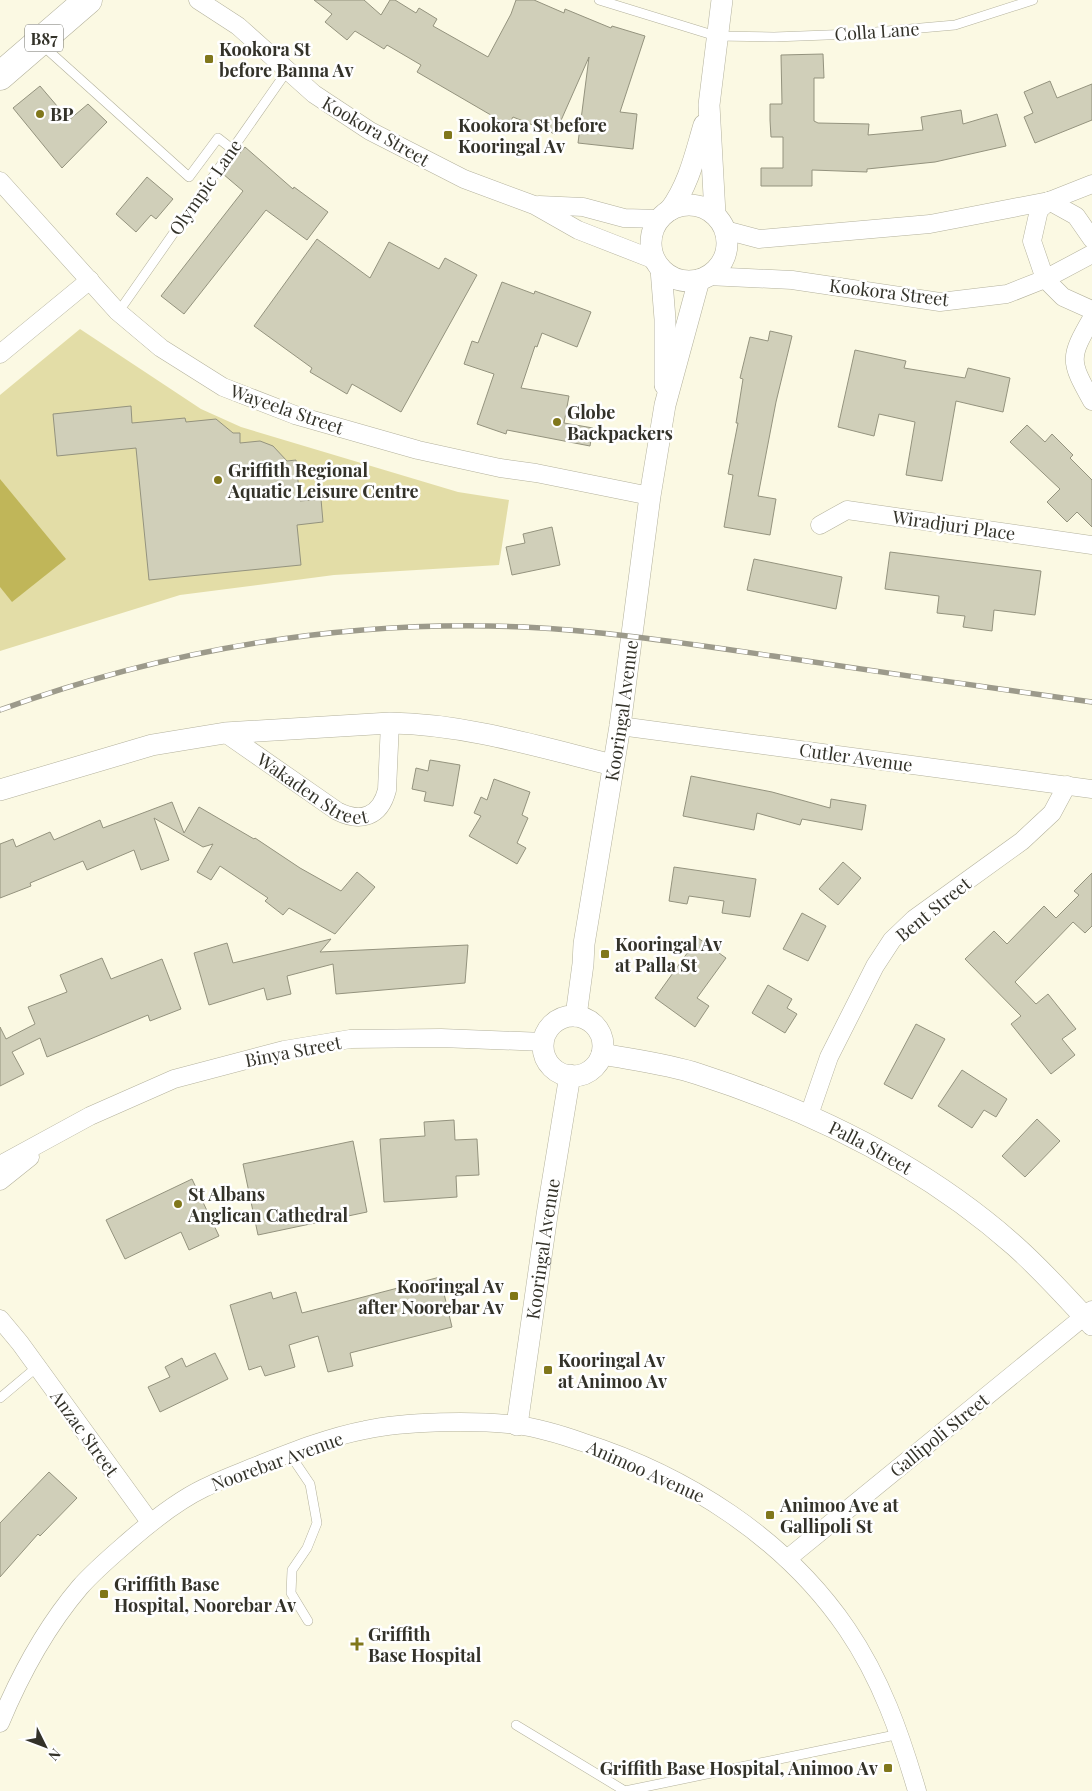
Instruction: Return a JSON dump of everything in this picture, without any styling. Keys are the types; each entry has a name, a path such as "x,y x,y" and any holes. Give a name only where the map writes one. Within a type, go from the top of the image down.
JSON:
{"main road":[{"name":"B87","path":"0,76 88,0"}],"street":[{"name":"Kookora Street","path":"198,0 238,26 286,71 340,113 402,149 464,179 534,205 578,230 658,264"},
{"name":"Kookora Street","path":"222,0 238,26"},
{"path":"709,105 720,222 727,243 725,256 718,268 703,278 686,281 672,277 658,264 651,239 665,214 682,194 691,171 709,105 716,36 722,0"},
{"name":"Wayeela Street","path":"0,180 117,311 161,348 224,387 296,415 418,450 500,468 536,473 650,496"},
{"path":"665,214 693,205 705,208 720,222 759,239 921,225 1049,201 1092,184"},
{"path":"1049,201 1076,216 1092,239"},
{"path":"1049,201 1039,210 1032,240 1045,279 1063,297 1092,310"},
{"name":"Kookora Street","path":"534,205 583,207 624,218 665,214"},
{"name":"Kookora Street","path":"703,278 792,280 940,302 1007,294 1045,279 1092,254"},
{"name":"Kooringal Avenue","path":"658,264 665,319 665,405"},
{"name":"Kooringal Avenue","path":"576,1016 584,944 620,726 650,496 665,405 703,278"},
{"path":"0,354 90,280"},
{"path":"1092,318 1077,344 1073,362 1092,401"},
{"name":"Wiradjuri Place","path":"820,525 847,510 1092,545"},
{"name":"Wakaden Street","path":"225,733 330,807 349,817 362,818 378,809 384,800 387,790 390,723"},
{"name":"Wakaden Street","path":"0,790 152,745 225,733 390,723 409,723 484,734 613,765"},
{"name":"Cutler Avenue","path":"620,726 1092,788"},
{"name":"Bent Street","path":"809,1114 829,1058 875,966 892,940 914,919 1022,841 1052,813 1067,785"},
{"path":"576,1016 591,1021 598,1028 602,1036 602,1054 599,1062 586,1073 570,1075 560,1073 552,1067 544,1051 544,1042 546,1034 557,1020 576,1016"},
{"name":"Binya Street","path":"0,1165 90,1116 174,1079 284,1050 350,1039 441,1038 544,1042"},
{"name":"Palla Street","path":"602,1054 697,1074 809,1114 902,1164 972,1212 1048,1276 1090,1317"},
{"name":"Kooringal Avenue","path":"518,1425 547,1215 570,1075"},
{"name":"Binya Street","path":"0,1180 57,1134"},
{"name":"Anzac Street","path":"0,1307 20,1343"},
{"name":"Gallipoli Street","path":"787,1559 1090,1317"},
{"name":"Anzac Street","path":"0,1319 20,1343 150,1522"},
{"name":"Noorebar Avenue","path":"0,1723 17,1682 44,1638 76,1592 150,1522 203,1488 289,1452 366,1429 431,1423 518,1425"},
{"name":"Animoo Avenue","path":"518,1425 612,1451 681,1483 716,1503 751,1528 787,1559 832,1609 848,1631 879,1683 900,1734 917,1791"}],"lane":[{"name":"Colla Lane","path":"599,0 716,36 774,37 843,35 955,25 1034,0"},
{"path":"39,42 190,177 218,138 232,149"},
{"name":"Olympic Lane","path":"124,304 286,71"},
{"path":"0,1398 37,1367"},
{"path":"289,1452 310,1484 317,1523 308,1548 292,1570 291,1592 308,1620"},
{"path":"516,1725 625,1791 900,1734"}],"shaded area":[{"path":"80,329 201,409 241,427 458,492 509,500 499,565 334,575 180,595 0,651 0,395"},
{"path":"0,479 66,559 12,602 0,587"}],"building":[{"path":"314,0 364,0 381,15 390,0 395,0 416,13 419,8 437,19 433,26 488,57 511,14 516,0 534,0 564,13 565,9 611,28 612,26 645,36 620,112 637,114 633,149 578,143 589,57 555,134 513,117 508,125 417,72 421,65 387,45 384,49 355,31 347,40 325,22 332,14"},
{"path":"823,54 824,78 814,78 814,121 818,123 869,124 868,135 923,130 921,117 961,110 963,124 997,114 1006,146 935,162 867,169 867,172 812,170 812,186 761,186 761,168 783,168 783,137 771,137 770,120 770,104 782,104 781,55"},
{"path":"1050,81 1057,98 1092,84 1092,120 1035,143 1024,117 1033,113 1024,92"},
{"path":"40,86 69,120 88,104 107,122 62,168 13,108"},
{"path":"245,147 293,189 294,187 328,212 307,240 266,210 184,314 161,296 243,191 223,174"},
{"path":"147,177 173,199 156,219 151,215 136,232 116,214"},
{"path":"317,239 370,278 389,242 439,269 445,258 477,275 401,412 352,384 347,394 310,372 312,368 254,326"},
{"path":"502,282 534,294 535,291 591,312 577,347 542,333 537,347 535,346 521,388 569,396 564,423 593,428 590,446 507,430 506,434 477,424 494,374 464,364 472,341 478,343"},
{"path":"770,331 792,336 776,402 758,496 776,499 770,535 724,527 733,475 728,474 738,423 736,423 743,379 740,378 750,337 768,341"},
{"path":"855,350 906,361 904,368 965,378 968,368 1010,378 1003,412 956,401 942,481 906,475 915,422 879,414 874,436 838,427"},
{"name":"Griffith Regional Aquatic Leisure Centre","path":"131,406 132,423 185,418 186,422 216,419 233,433 240,433 240,443 260,441 273,446 287,461 296,460 300,501 321,499 323,522 297,525 301,565 149,580 136,448 57,456 53,414"},
{"path":"1027,425 1045,442 1052,434 1073,455 1070,458 1092,480 1092,527 1077,512 1067,522 1047,502 1060,489 1010,442"},
{"path":"552,527 560,565 512,575 506,547 525,543 523,534"},
{"path":"890,552 1041,571 1035,615 994,610 992,631 963,627 965,616 937,613 939,596 885,589"},
{"path":"754,559 842,577 836,609 747,590"},
{"path":"430,760 460,765 453,806 424,801 426,792 412,789 416,768 428,771"},
{"path":"691,776 772,792 830,808 831,799 866,805 862,830 802,819 800,825 757,813 754,830 683,816"},
{"path":"494,779 530,792 522,815 528,818 517,843 526,848 517,864 469,836 481,816 474,813 481,797 487,800"},
{"path":"172,802 184,833 199,807 255,838 300,868 341,891 357,872 375,887 335,934 289,908 283,915 265,901 268,898 220,866 211,880 197,872 213,844 203,847 154,818 169,860 141,870 134,850 87,870 83,861 30,883 31,886 0,898 0,844 13,839 16,847 50,832 54,840 100,820 103,828"},
{"path":"843,862 861,878 838,905 819,889"},
{"path":"674,867 756,879 750,917 722,913 724,901 689,896 687,904 669,901"},
{"path":"1092,873 1092,926 1085,933 1073,922 1015,982 1036,1004 1048,994 1076,1029 1062,1039 1075,1055 1051,1074 1011,1024 1021,1016 965,959 994,931 1007,944 1044,906 1056,918 1079,895 1074,891"},
{"path":"802,913 826,926 808,961 783,949"},
{"path":"698,938 726,958 697,998 709,1006 695,1027 655,998"},
{"path":"331,939 320,952 468,945 465,983 336,994 333,964 287,976 291,994 267,1000 264,988 209,1005 194,953 227,943 233,963"},
{"path":"102,958 111,979 162,959 181,1009 150,1021 148,1015 47,1057 40,1038 12,1052 24,1074 0,1086 0,1027 6,1039 35,1024 28,1007 67,992 60,975"},
{"path":"768,985 792,999 787,1008 797,1014 785,1033 752,1013"},
{"path":"916,1024 945,1039 912,1099 884,1084"},
{"path":"962,1070 1007,1099 996,1117 984,1110 972,1128 938,1106"},
{"path":"1037,1119 1060,1141 1025,1177 1002,1156"},
{"path":"454,1120 455,1140 477,1139 479,1175 456,1176 457,1197 384,1202 380,1139 425,1136 424,1122"},
{"path":"353,1141 367,1212 258,1235 243,1164"},
{"path":"192,1179 219,1236 189,1250 181,1232 125,1259 106,1220"},
{"path":"440,1277 452,1327 350,1353 353,1366 328,1372 318,1336 289,1345 295,1367 265,1376 261,1366 249,1370 230,1305 271,1292 273,1299 296,1292 302,1313"},
{"path":"215,1353 228,1379 160,1412 148,1387 170,1377 165,1367 182,1358 186,1367"},
{"path":"49,1472 77,1498 40,1536 38,1534 0,1577 0,1523"}],"railway":[{"path":"0,710 127,670 192,655 324,634 391,628 457,626 555,629 648,639 1092,702"}],"place":[{"name":"Kookora St before Banna Av","path":"209,59"},
{"name":"BP","path":"40,114"},
{"name":"Kookora St before Kooringal Av","path":"448,135"},
{"name":"Globe Backpackers","path":"557,422"},
{"name":"Griffith Regional Aquatic Leisure Centre","path":"218,480"},
{"name":"Kooringal Av at Palla St","path":"605,954"},
{"name":"St Albans Anglican Cathedral","path":"178,1204"},
{"name":"Kooringal Av after Noorebar Av","path":"514,1296"},
{"name":"Kooringal Av at Animoo Av","path":"548,1370"},
{"name":"Animoo Ave at Gallipoli St","path":"770,1515"},
{"name":"Griffith Base Hospital, Noorebar Av","path":"104,1594"},
{"name":"Griffith Base Hospital","path":"357,1644"},
{"name":"Griffith Base Hospital, Animoo Av","path":"888,1768"}]}
